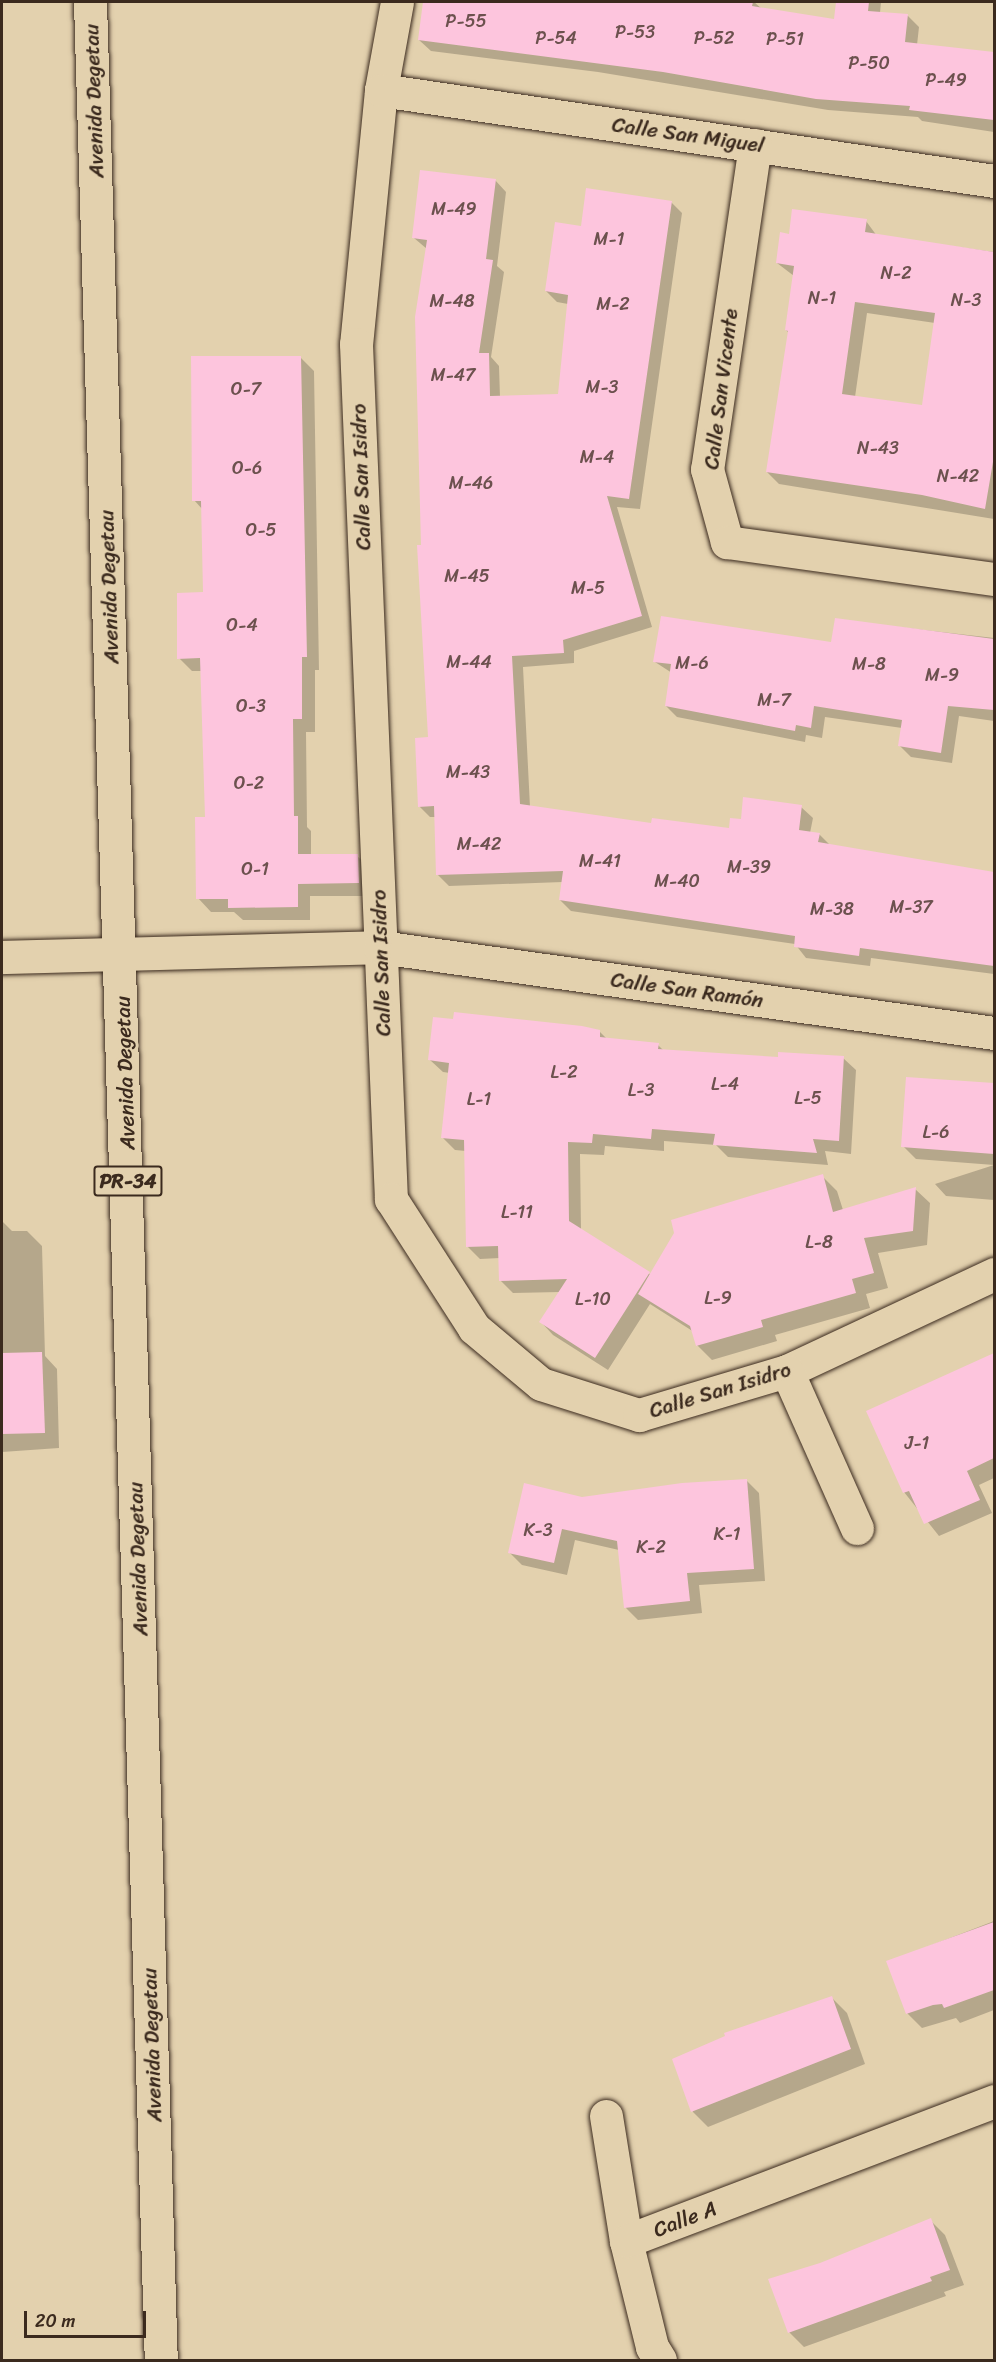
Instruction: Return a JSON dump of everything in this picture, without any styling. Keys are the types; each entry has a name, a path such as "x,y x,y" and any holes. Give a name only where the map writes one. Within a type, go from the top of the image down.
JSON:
{"street":[{"name":"Avenida Degetau","path":"90,2 121,954 161,2361"},
{"name":"Calle San Isidro","path":"397,2 381,90 356,344 390,1199 474,1328 541,1384 639,1415 787,1371 994,1274"},
{"name":"Calle San Miguel","path":"381,90 994,181"},
{"name":"Calle San Vicente","path":"755,145 707,469 727,542 994,579"},
{"name":"Calle San Ramón","path":"2,957 380,947 994,1033"},
{"path":"787,1371 857,1528"},
{"name":"Calle A","path":"626,2241 994,2102"},
{"name":"Calle A","path":"606,2116 626,2241 652,2347 660,2361"}],"building":[{"path":"423,2 753,2 752,6 834,19 836,2 869,2 868,11 908,14 905,42 994,52 994,120 909,110 910,106 816,99 663,72 418,40"},
{"path":"420,170 496,179 486,259 493,260 479,353 489,353 490,396 558,394 568,295 545,291 555,222 581,226 586,188 672,201 629,499 607,496 642,616 563,640 564,653 512,656 520,804 651,823 652,818 729,828 730,818 741,819 743,797 802,805 799,830 820,833 818,842 994,872 994,966 860,948 859,956 794,947 795,936 559,900 563,871 436,875 434,806 418,807 415,738 428,737 417,545 421,545 415,317 427,240 412,238"},
{"path":"792,209 867,219 865,232 994,252 994,456 985,509 922,495 766,472 788,331 785,330 794,266 776,263 780,232 789,234","holes":["855,302 935,313 922,405 842,394"]},
{"path":"191,356 301,356 307,657 302,657 302,719 293,719 294,816 298,816 298,854 358,854 359,883 298,884 298,907 228,908 228,899 196,899 195,817 205,817 200,658 177,659 177,593 203,592 201,501 192,501"},
{"path":"661,616 831,642 835,618 994,639 994,710 948,706 941,753 898,746 902,720 814,706 811,728 796,725 795,731 665,706 671,664 653,662"},
{"path":"454,1012 582,1026 600,1030 600,1037 659,1043 658,1049 778,1057 778,1052 844,1056 839,1141 813,1139 817,1153 713,1145 715,1134 652,1129 651,1139 593,1134 592,1143 568,1142 569,1221 650,1272 595,1358 539,1322 567,1279 499,1281 498,1246 466,1247 464,1140 441,1138 449,1063 428,1060 433,1017 453,1019"},
{"path":"906,1077 994,1083 994,1154 901,1147"},
{"path":"823,1174 833,1212 916,1187 913,1231 864,1238 874,1273 852,1279 856,1293 761,1320 763,1327 696,1346 690,1326 638,1294 674,1233 671,1220"},
{"path":"42,1352 45,1433 2,1434 2,1353"},
{"path":"994,1353 994,1458 967,1471 980,1500 924,1524 909,1491 903,1493 866,1411"},
{"path":"747,1479 754,1569 687,1573 690,1601 624,1608 617,1541 562,1529 554,1563 508,1553 524,1483 582,1497 682,1483"},
{"path":"994,1922 994,1990 944,2008 942,2004 933,2005 906,2014 886,1961"},
{"path":"832,1996 851,2049 691,2112 672,2059 725,2036 724,2033"},
{"path":"931,2218 950,2270 930,2277 932,2281 788,2333 768,2279 820,2263"}]}
